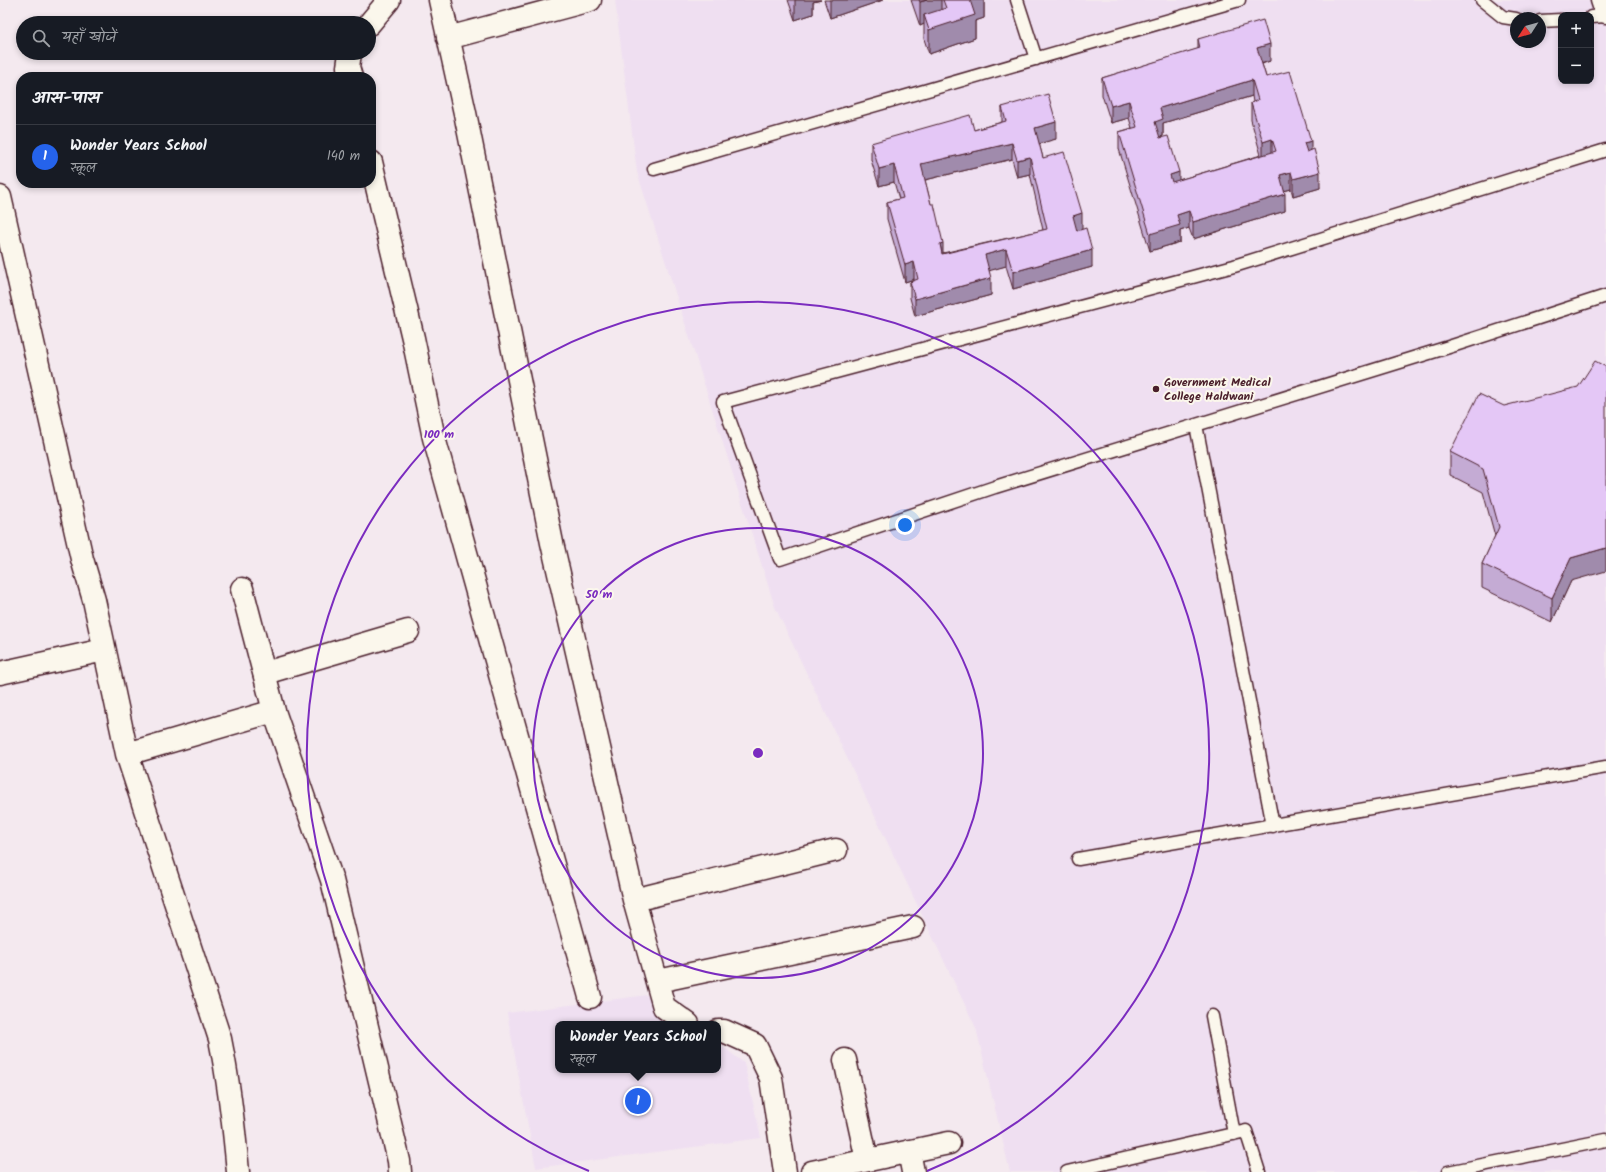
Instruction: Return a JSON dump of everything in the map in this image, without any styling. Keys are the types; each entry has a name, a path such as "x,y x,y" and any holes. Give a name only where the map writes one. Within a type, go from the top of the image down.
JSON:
{"street":[{"path":"376,16 389,0"},
{"path":"440,0 552,543 634,900 658,981 664,1007 684,1021"},
{"path":"448,38 590,0"},
{"path":"1602,0 1606,12"},
{"path":"349,60 349,72"},
{"path":"376,183 413,338 434,438 590,997"},
{"path":"0,197 82,559 94,600 127,754 220,1039 228,1077 238,1172"},
{"path":"242,589 274,711 332,880 399,1161 400,1172"},
{"path":"265,673 408,631"},
{"path":"0,673 104,650"},
{"path":"127,754 274,711"},
{"path":"634,900 836,850"},
{"path":"658,981 913,926"},
{"path":"721,1031 755,1044 771,1078 785,1172"},
{"path":"846,1060 867,1160"},
{"path":"812,1172 867,1160 911,1162 949,1143"}],"lane":[{"path":"1017,0 1036,59"},
{"path":"654,169 1239,0"},
{"path":"1482,0 1503,17 1510,18"},
{"path":"1493,0 1503,17"},
{"path":"1594,17 1606,16"},
{"path":"1546,21 1558,20"},
{"path":"1606,150 1234,266 723,402 780,559 995,487 1452,346 1606,296"},
{"path":"1196,425 1273,826"},
{"path":"1078,859 1606,768"},
{"path":"1212,1016 1234,1134"},
{"path":"1067,1172 1246,1131 1259,1172"},
{"path":"1448,1172 1606,1140"}],"shaded area":[{"name":"Government Medical College Haldwani","path":"615,0 1606,0 1606,1172 1010,1172 976,1028 775,607 637,172"},
{"path":"648,995 657,1017 666,1021 555,1021 555,1073 721,1073 721,1045 744,1063 761,1138 536,1168 507,1013"}],"building":[{"path":"943,0 970,0 975,15 929,30 924,15 946,8"},
{"path":"1263,20 1270,44 1257,48 1266,77 1290,71 1311,141 1304,143 1307,152 1314,149 1320,172 1293,179 1291,172 1280,175 1285,194 1193,222 1189,211 1177,215 1180,225 1150,234 1119,132 1137,127 1129,101 1111,106 1102,78 1200,48 1198,39","holes":["1252,80 1258,100 1251,103 1263,142 1272,139 1276,151 1172,182 1170,175 1179,172 1168,136 1160,138 1155,122 1163,119 1160,108"]},
{"path":"1048,94 1056,122 1035,128 1043,158 1064,152 1082,213 1073,216 1077,231 1086,228 1092,250 1013,272 1006,249 985,255 991,278 915,299 910,282 918,279 914,262 905,265 887,202 903,198 894,165 879,169 871,143 970,115 974,130 1006,121 1002,107","holes":["1012,143 1017,160 1030,157 1047,229 942,254 940,244 943,243 934,204 931,204 921,164"]},
{"path":"1595,361 1606,367 1606,548 1571,558 1552,598 1482,564 1499,527 1483,469 1450,452 1479,394 1504,406 1578,387"}],"place":[{"name":"Government Medical College Haldwani","path":"1156,389"},
{"name":"Wonder Years School","path":"638,1101"}]}
